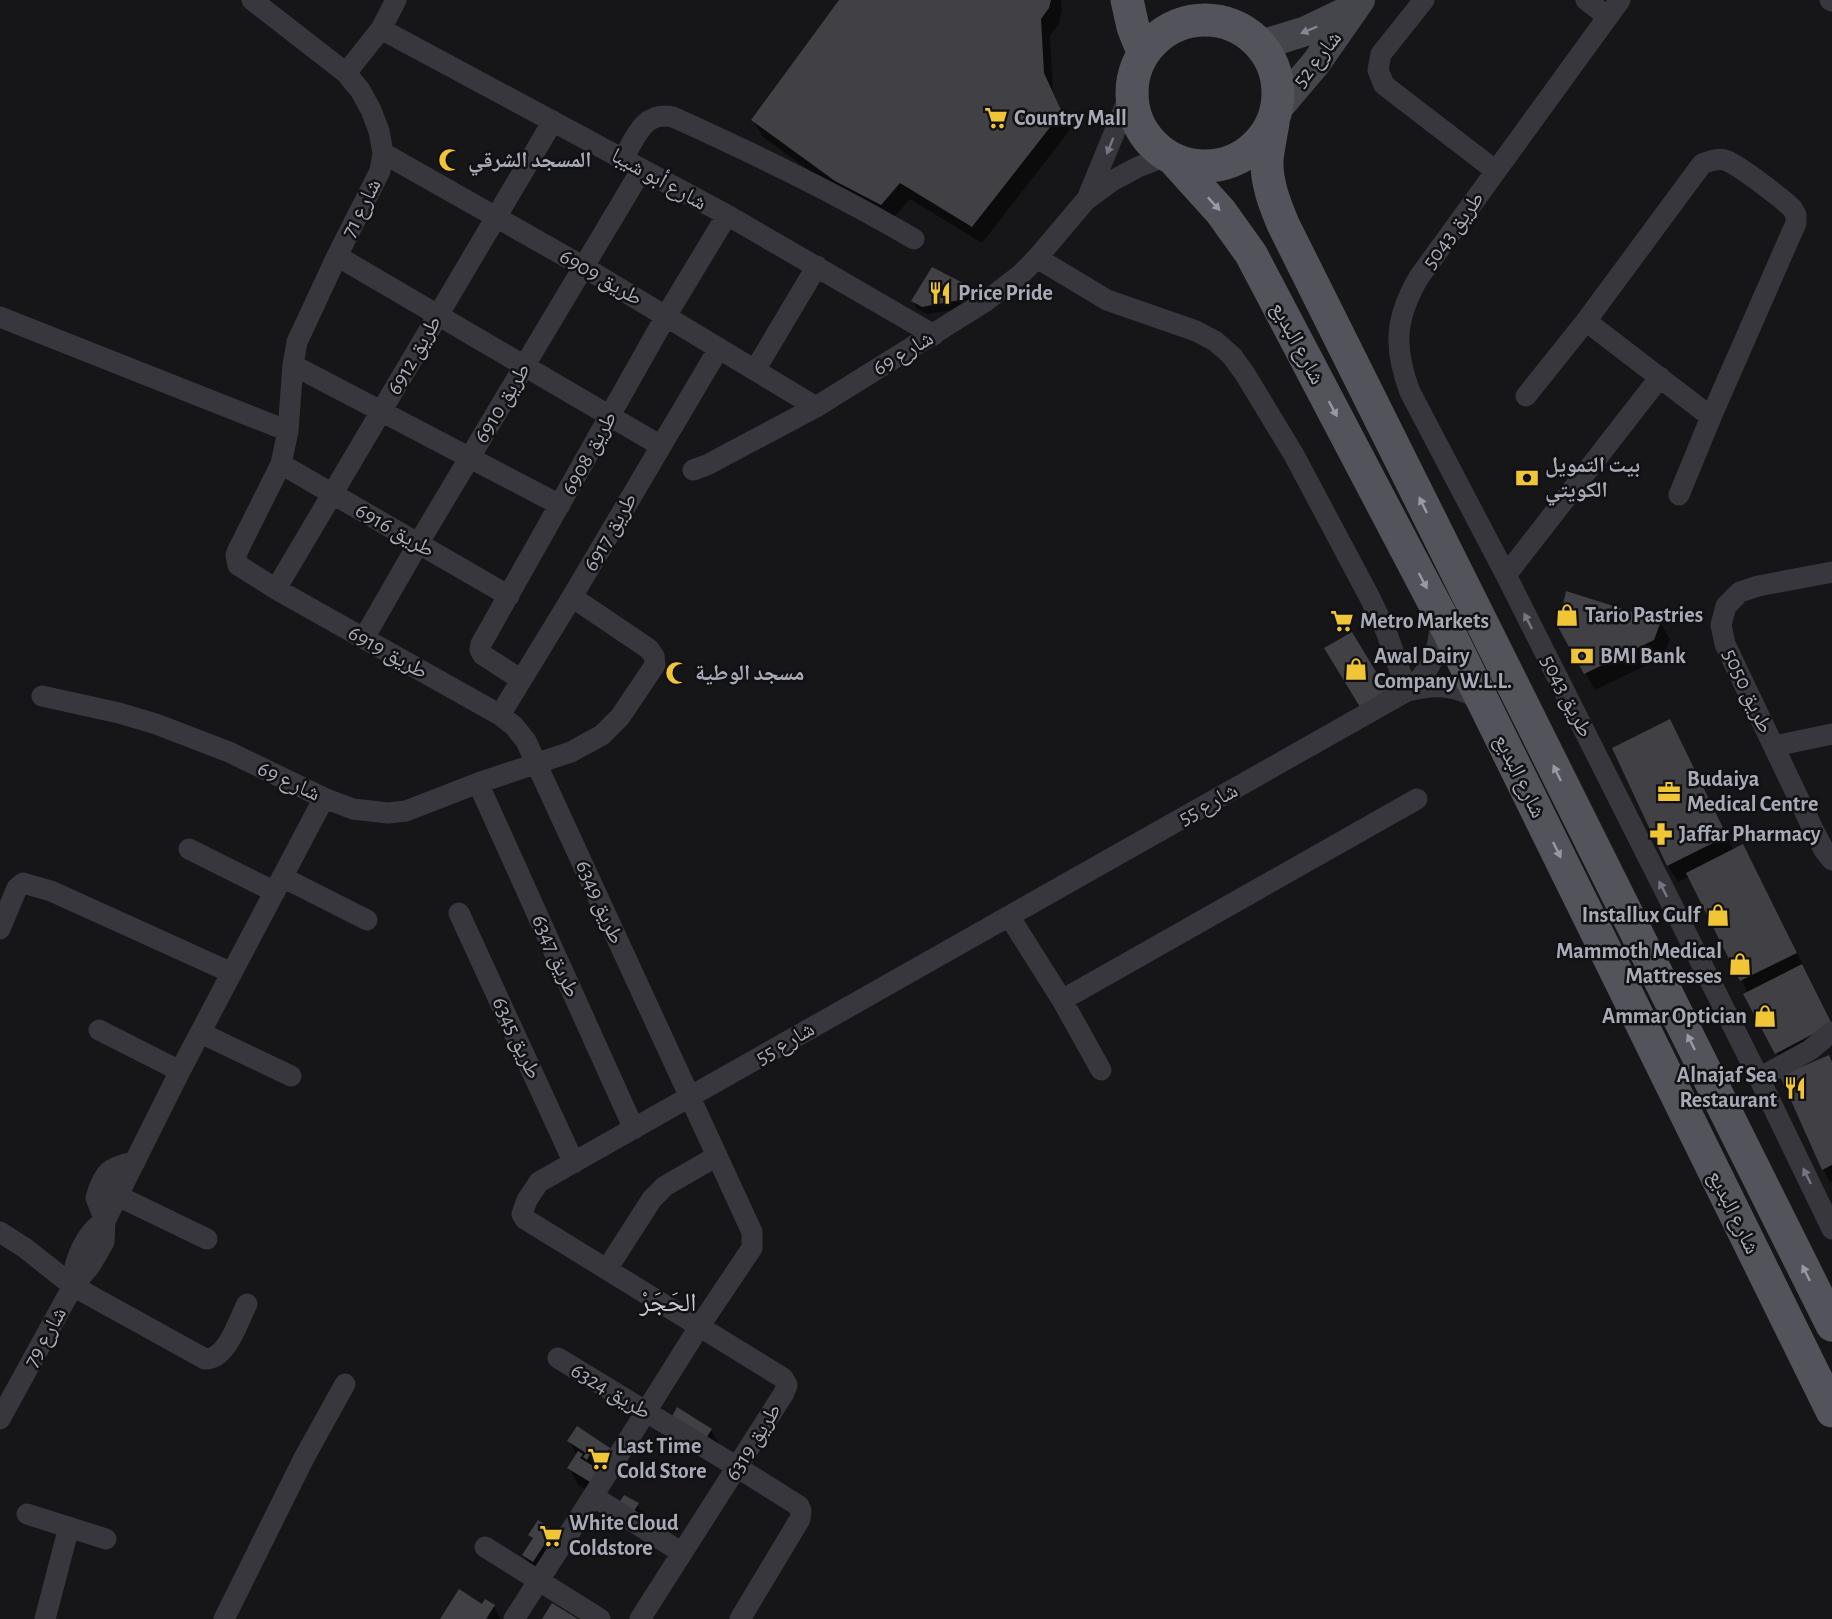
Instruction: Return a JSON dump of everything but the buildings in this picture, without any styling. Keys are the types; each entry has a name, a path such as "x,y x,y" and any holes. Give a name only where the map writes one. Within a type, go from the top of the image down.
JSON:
{"main road":[{"path":"1127,0 1133,27 1143,52"},
{"path":"1196,0 1227,22 1246,31 1261,45 1271,59 1277,75 1279,92 1275,116 1260,142 1242,157 1221,165 1197,166 1171,158 1147,139 1135,117 1131,92 1134,71 1143,52 1159,34 1180,23 1203,19 1227,22"},
{"name":"شارع البديع","path":"1275,116 1267,162 1268,177 1276,208 1283,224 1832,1325"},
{"name":"شارع البديع","path":"1171,158 1221,212 1251,254 1441,616 1832,1411"}],"street":[{"path":"252,0 346,73 381,29 396,0"},
{"name":"طريق 5043","path":"1424,0 1381,54 1378,70 1384,85 1496,171"},
{"name":"طريق 5043","path":"1586,0 1614,9 1419,277 1407,298 1400,321 1398,345 1401,369 1410,392 1506,575 1832,1228"},
{"name":"شارع 52","path":"1261,45 1306,31 1357,4"},
{"name":"شارع 52","path":"1275,116 1323,54 1357,4"},
{"name":"شارع أبو شيبا","path":"381,29 727,215 934,335"},
{"name":"شارع 71","path":"276,589 242,569 238,565 236,555 281,464 288,431 297,342 380,171 383,153 379,131 371,110 360,90 346,73"},
{"name":"شارع 69","path":"1086,200 1131,92"},
{"path":"623,159 645,123 658,116 673,117 777,165 914,239"},
{"name":"طريق 6912","path":"276,589 553,121"},
{"name":"طريق 6909","path":"383,153 584,267 816,406"},
{"name":"شارع 69","path":"693,470 707,465 816,406 934,335 986,301 1020,275 1086,200 1112,181 1138,167 1171,158"},
{"path":"1527,396 1586,321 1702,164 1713,159 1725,160 1792,208 1796,215 1796,224 1679,495"},
{"name":"طريق 6910","path":"364,638 642,169"},
{"name":"طريق 6908","path":"520,679 483,655 480,650 482,644 666,316 727,215"},
{"path":"337,256 661,446"},
{"path":"1037,258 1107,300 1196,331 1215,341 1232,356 1294,455 1369,596 1386,631 1407,691"},
{"path":"755,370 817,266"},
{"path":"0,317 288,431"},
{"path":"1586,321 1711,417"},
{"name":"طريق 6917","path":"500,715 719,348"},
{"path":"293,364 560,505"},
{"path":"1506,575 1660,377"},
{"name":"طريق 6916","path":"281,464 509,596"},
{"name":"طريق 5050","path":"1832,572 1758,586 1740,592 1726,606 1721,625 1725,644 1812,829 1832,860"},
{"name":"طريق 6919","path":"276,589 500,715"},
{"name":"شارع 69","path":"42,696 119,713 193,737 324,798 353,809 388,813 406,811 478,783 571,752 602,735 620,717 655,665 656,660 652,652 572,597"},
{"name":"شارع 55","path":"607,1269 525,1219 522,1215 527,1200 539,1182 1407,691 1422,678 1434,660 1441,616"},
{"name":"شارع 55","path":"1407,691 1430,686 1454,687 1483,700"},
{"name":"طريق 6349","path":"500,715 514,726 526,741 538,763 689,1098"},
{"name":"طريق 5050","path":"1774,746 1832,734"},
{"name":"طريق 6347","path":"478,783 634,1130"},
{"path":"105,1221 180,1071 324,798"},
{"path":"1062,1000 1417,799"},
{"path":"189,849 367,920"},
{"path":"0,929 17,888 23,883 51,891 232,973"},
{"name":"طريق 6345","path":"459,913 574,1163"},
{"path":"1009,916 1062,1000 1101,1070"},
{"path":"99,1030 180,1071"},
{"path":"1759,1078 1810,1050 1832,1032"},
{"path":"201,1033 291,1076"},
{"path":"514,1619 699,1327 748,1254 753,1240 752,1233 689,1098"},
{"path":"699,1327 607,1269 652,1199 665,1186 717,1156"},
{"path":"105,1221 96,1198 107,1173 115,1166 135,1162"},
{"path":"118,1196 207,1239"},
{"name":"شارع 79","path":"0,1419 73,1286 90,1266 104,1242 105,1221"},
{"path":"0,1232 26,1248 73,1286 205,1359 216,1358 224,1350 247,1304"},
{"name":"طريق 6319","path":"640,1619 787,1386 783,1378 699,1327"},
{"name":"طريق 6324","path":"558,1359 795,1502 801,1511 800,1519 740,1619"},
{"path":"224,1619 304,1458 345,1384"},
{"path":"593,1496 682,1553"},
{"path":"27,1514 106,1539"},
{"path":"45,1619 69,1527"},
{"path":"484,1547 600,1619"}],"place":[{"name":"Country Mall","path":"996,118"},
{"name":"المسجد الشرقي","path":"450,160"},
{"name":"Price Pride","path":"940,293"},
{"name":"بيت التمويل الكويتي","path":"1527,478"},
{"name":"Tario Pastries","path":"1567,615"},
{"name":"Metro Markets","path":"1342,621"},
{"name":"BMI Bank","path":"1582,656"},
{"name":"Awal Dairy Company W.L.L.","path":"1356,669"},
{"name":"مسجد الوطية","path":"677,673"},
{"name":"Budaiya Medical Centre","path":"1669,792"},
{"name":"Jaffar Pharmacy","path":"1661,834"},
{"name":"Installux Gulf","path":"1718,915"},
{"name":"Mammoth Medical Mattresses","path":"1740,964"},
{"name":"Ammar Optician","path":"1765,1016"},
{"name":"Alnajaf Sea Restaurant","path":"1795,1088"},
{"name":"Last Time Cold Store","path":"599,1459"},
{"name":"White Cloud Coldstore","path":"551,1536"}],"district":[{"name":"الحَجَرْ","path":"668,1303"}]}
